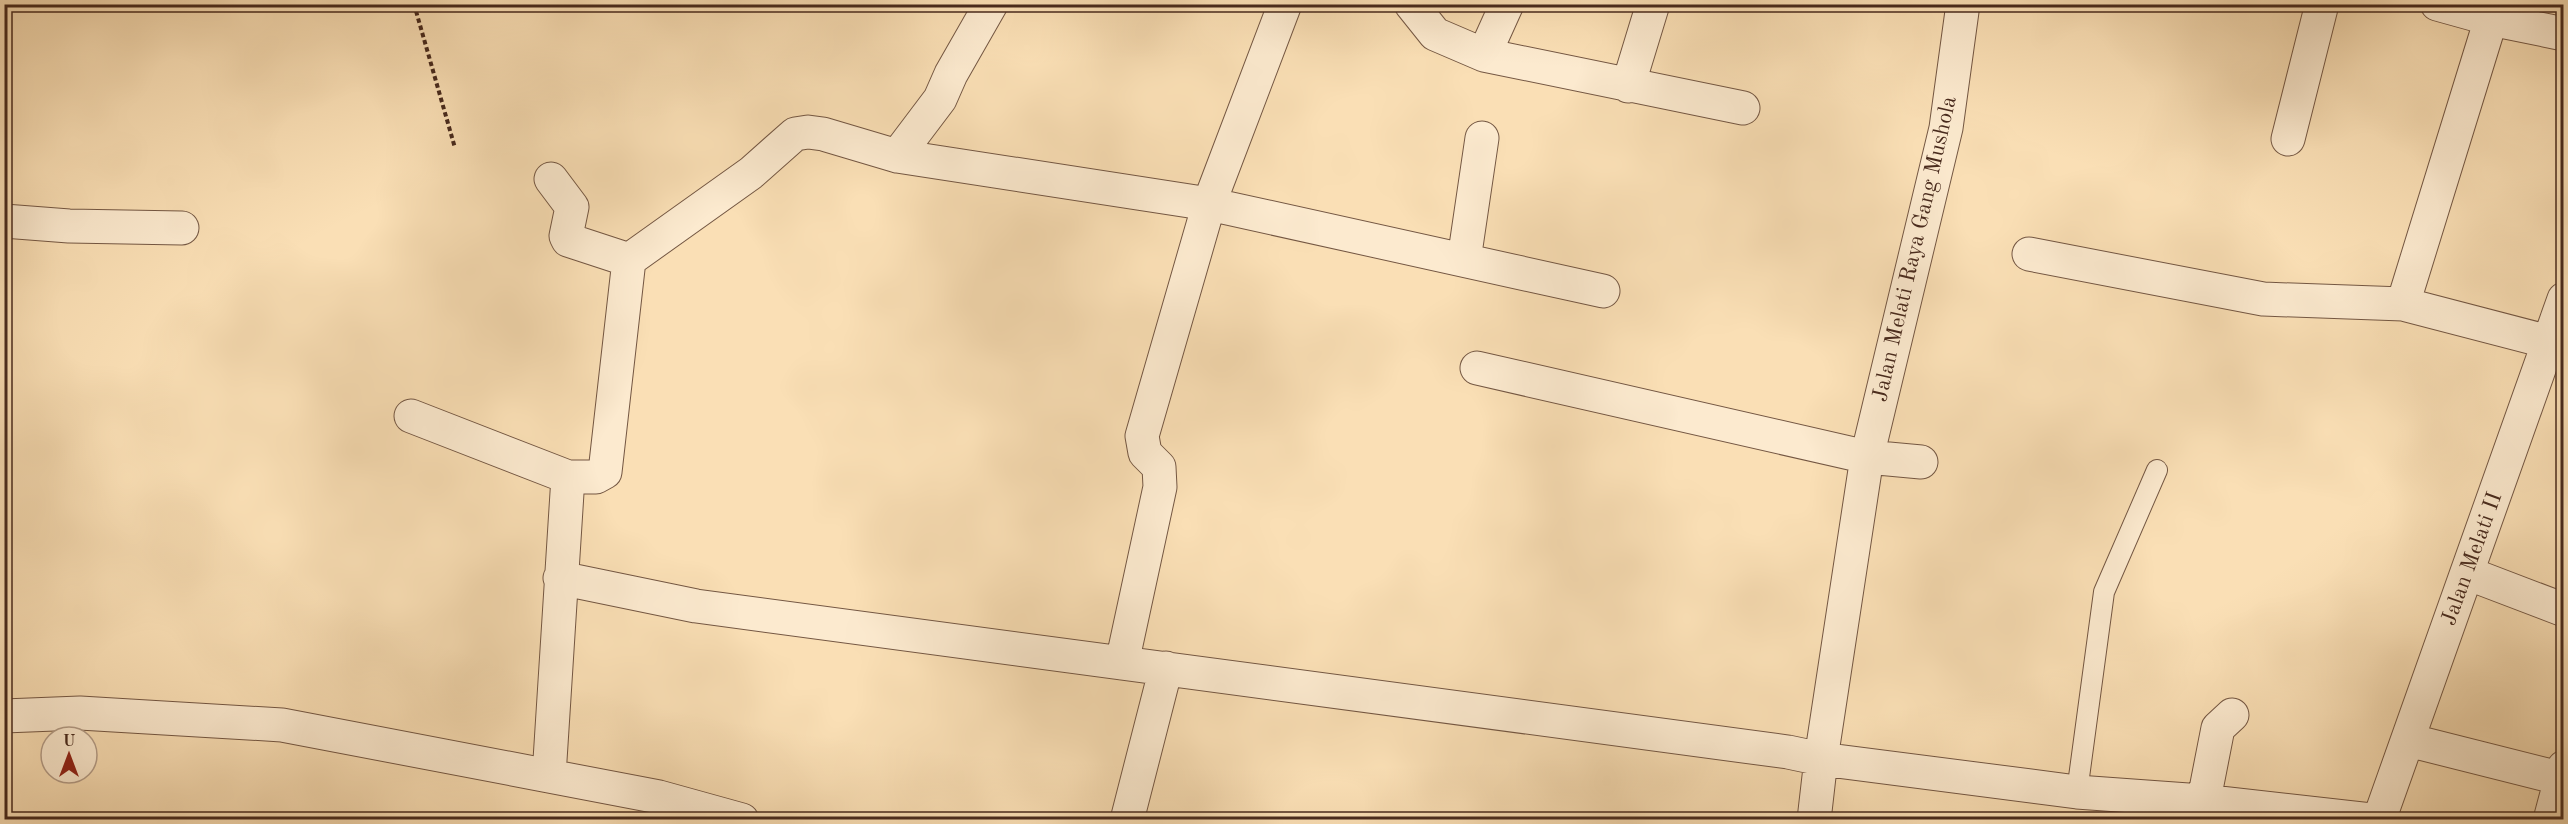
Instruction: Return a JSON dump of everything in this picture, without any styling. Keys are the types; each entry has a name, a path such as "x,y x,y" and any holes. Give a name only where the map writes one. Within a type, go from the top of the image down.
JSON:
{"street":[{"path":"897,156 940,99 951,74 992,4"},
{"path":"1122,663 1160,487 1159,467 1146,453 1142,436 1209,204 1286,4"},
{"path":"1411,4 1435,34 1484,55 1743,108"},
{"path":"1484,55 1507,4"},
{"path":"1628,86 1653,4"},
{"name":"Jalan Melati Raya Gang Mushola","path":"1815,819 1821,759 1867,457 1946,128 1963,4"},
{"path":"2288,139 2322,4"},
{"path":"2437,4 2492,12 2564,34"},
{"path":"2403,304 2492,12"},
{"path":"411,416 568,477 596,477 605,472 629,260 751,173 795,134 808,132 823,134 897,156 1209,204 1603,291"},
{"path":"1464,260 1482,138"},
{"path":"551,179 572,207 566,236 568,240 629,260"},
{"path":"4,221 69,226 182,228"},
{"path":"2029,254 2263,299 2403,304 2549,342"},
{"name":"Jalan Melati II","path":"2379,819 2564,299"},
{"path":"1477,368 1867,457 1921,462"},
{"path":"549,776 568,477"},
{"path":"2467,573 2564,610"},
{"path":"560,578 696,606 2201,810 2371,819"},
{"path":"1127,819 1166,668"},
{"path":"4,716 80,713 282,725 549,776 657,808 742,819"},
{"path":"2201,810 2218,728 2232,714"},
{"path":"2408,740 2561,772 2550,819"}],"lane":[{"path":"2077,792 2104,592 2157,470"}],"path":[{"path":"414,4 455,148"}]}
